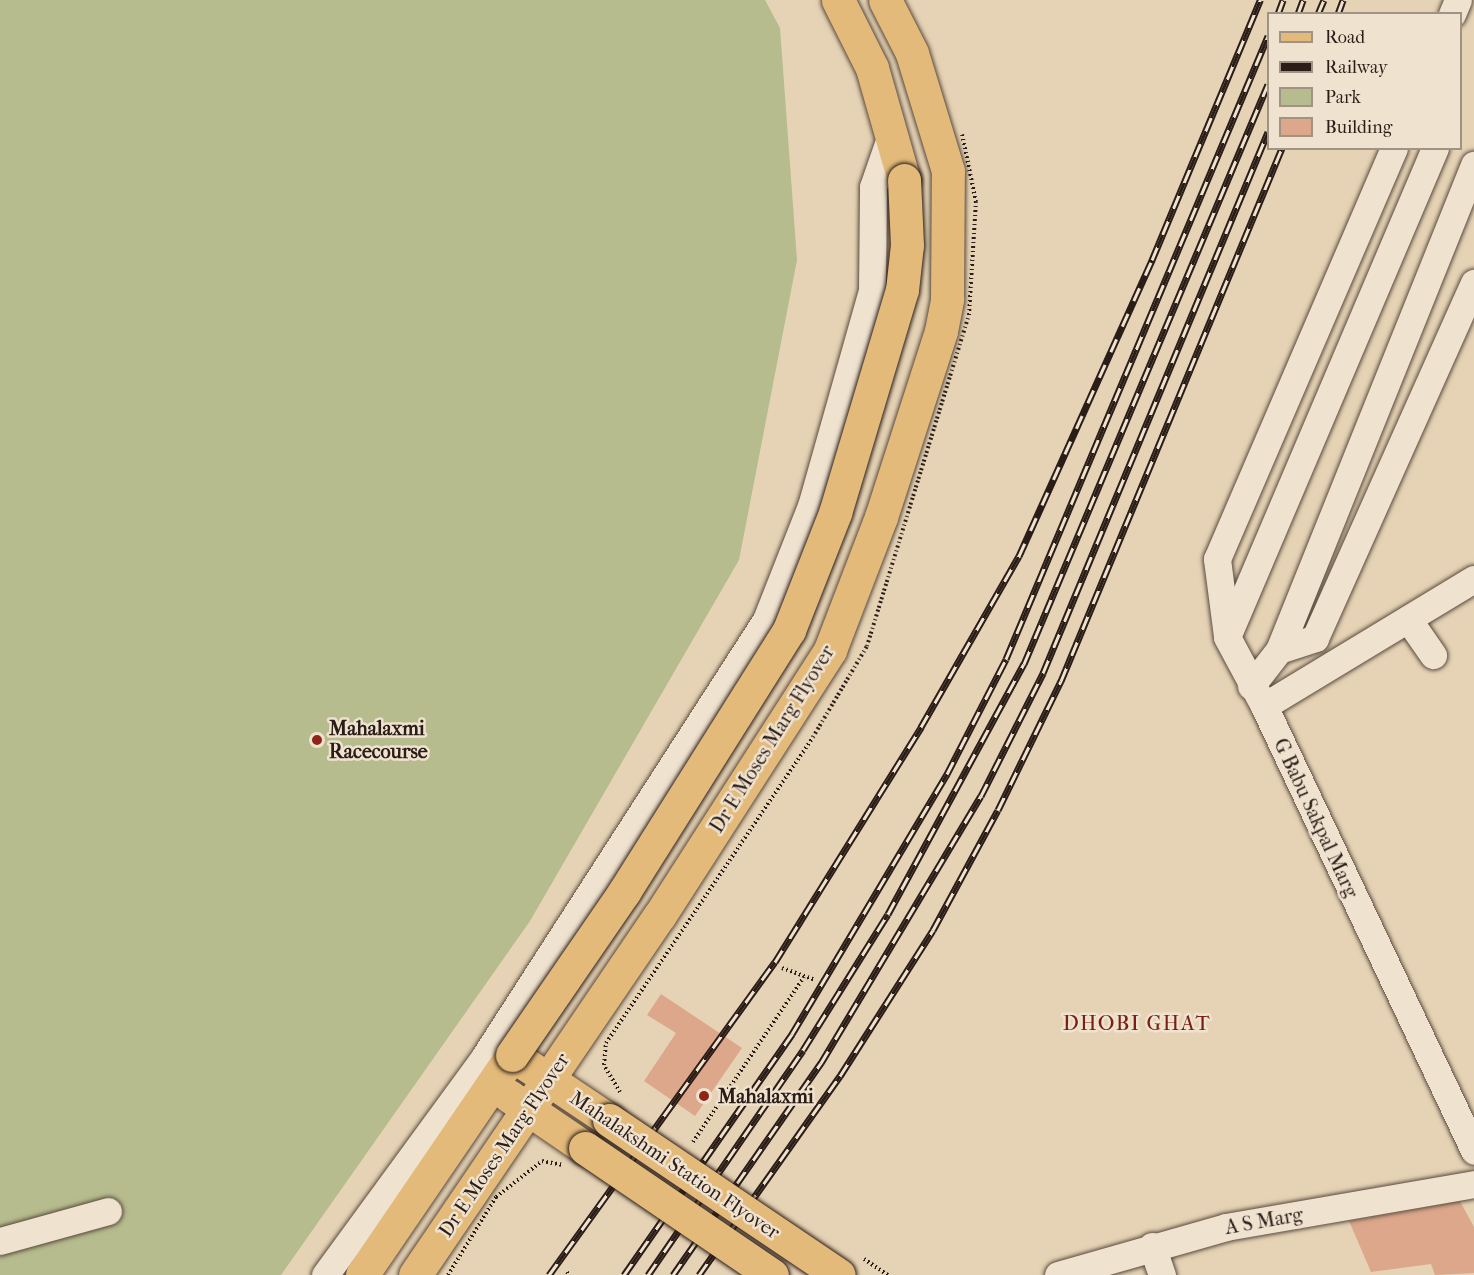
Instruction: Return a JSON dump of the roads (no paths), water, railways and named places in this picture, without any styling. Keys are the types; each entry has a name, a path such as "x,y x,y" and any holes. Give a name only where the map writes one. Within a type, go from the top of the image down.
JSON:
{"main road":[{"path":"363,1275 624,892 789,630 835,513 903,290 907,245 904,180 892,132 872,68 837,0"},
{"name":"Dr E Moses Marg Flyover","path":"415,1275 660,915 830,650 885,507 941,331 947,299 948,171 912,53 885,0"},
{"name":"Mahalakshmi Station Flyover","path":"512,1055 839,1275"},
{"name":"Mahalakshmi Station Flyover","path":"492,1084 772,1275"}],"street":[{"path":"325,1275 485,1056 766,620 811,506 872,291 873,187 892,132"},
{"name":"G Babu Sakpal Marg","path":"1393,150 1217,559 1227,637 1258,696 1474,1151"},
{"path":"1227,637 1435,150"},
{"path":"1258,696 1279,650 1474,165"},
{"path":"1279,650 1315,638 1474,283"},
{"path":"1258,696 1408,619 1474,579"},
{"path":"1408,619 1433,655"},
{"name":"A S Marg","path":"1059,1275 1152,1246 1226,1227 1474,1184"},
{"path":"0,1241 108,1211"},
{"path":"1152,1246 1162,1275"}],"railway":[{"path":"549,1275 775,962 921,727 1019,556 1152,260 1260,0"},
{"path":"1279,12 1283,0"},
{"path":"1299,12 1303,0"},
{"path":"1319,12 1324,0"},
{"path":"1339,12 1343,0"},
{"path":"624,1275 792,1034 947,774 1006,659 1267,38"},
{"path":"648,1275 803,1050 888,914 1024,664 1267,86"},
{"path":"673,1275 821,1063 981,796 1043,673 1267,134"},
{"path":"699,1275 840,1076 933,930 998,810 1061,681 1281,150"}],"place":[{"name":"Mahalaxmi Racecourse","path":"317,740"},
{"name":"Mahalaxmi","path":"704,1096"}],"district":[{"name":"DHOBI GHAT","path":"1137,1023"}]}
